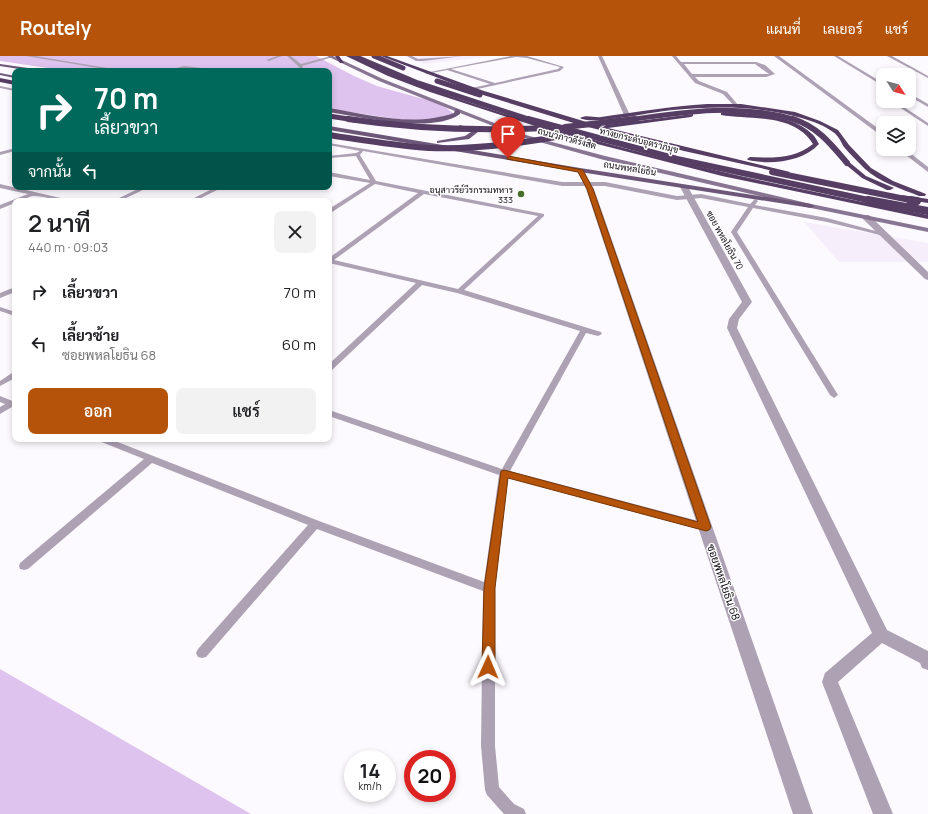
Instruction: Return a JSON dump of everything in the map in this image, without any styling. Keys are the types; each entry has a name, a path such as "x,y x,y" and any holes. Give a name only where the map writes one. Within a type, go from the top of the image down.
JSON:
{"highway":[{"name":"ถนนวิภาวดีรังสิต","path":"348,56 400,81 435,94 553,131"},
{"name":"ทางยกระดับอุตราภิมุข","path":"354,56 415,82 456,97 562,129 705,165 928,212"},
{"name":"ทางยกระดับอุตราภิมุข","path":"374,56 433,80 474,94 597,130 692,154 928,199"},
{"name":"ถนนวิภาวดีรังสิต","path":"383,56 473,90 544,112 692,151"},
{"path":"0,80 12,82"},
{"path":"544,112 592,119 672,108 736,106 795,114 818,122 836,132 869,169 891,182 928,199"},
{"path":"332,116 393,125 489,130 574,126 671,113 707,110 755,112 795,120 814,128 857,173 872,182 928,199"},
{"path":"332,135 396,145 430,148 478,147 515,143 676,116 710,114 751,115 784,121 804,130 810,135 816,144 810,150 801,154 790,157 761,160 692,151"},
{"path":"332,121 382,129 448,135 517,134 602,128"},
{"name":"ถนนพหลโยธิน","path":"553,131 637,154 751,181 928,217"},
{"path":"692,151 765,168 928,199"}],"main road":[{"name":"ถนนวิภาวดีรังสิต","path":"332,56 342,62 458,111 520,135 560,147 811,206"},
{"name":"ถนนวิภาวดีรังสิต","path":"388,56 401,63"},
{"path":"0,65 21,68"},
{"path":"0,74 12,76"},
{"path":"332,110 463,127 475,132 472,136 466,138 422,143"},
{"path":"409,121 444,118 457,114 458,111"},
{"name":"ถนนพหลโยธิน","path":"332,128 757,199 811,206 928,230"}],"street":[{"path":"600,56 627,115"},
{"path":"674,56 697,82 724,93 736,106"},
{"path":"750,56 758,62 756,63"},
{"path":"776,56 876,131"},
{"path":"680,63 756,63 763,66 773,74 766,76 690,75"},
{"path":"910,156 928,170"},
{"name":"ซอยพหลโยธิน 68","path":"580,170 588,184 803,814"},
{"name":"ซอย พหลโยธิน 70","path":"684,187 747,302 734,319 732,328 881,635"},
{"path":"866,217 928,277"},
{"path":"883,814 830,682 831,678 881,635 927,660"}],"lane":[{"path":"28,56 104,68"},
{"path":"268,60 280,56"},
{"path":"289,56 300,65 301,68"},
{"path":"300,65 332,56"},
{"path":"409,56 419,60 461,56"},
{"path":"427,73 516,56 527,57 562,67 559,70 473,90"},
{"path":"836,56 876,81"},
{"path":"889,56 928,77"},
{"path":"923,56 928,59"},
{"path":"180,68 193,68"},
{"path":"448,70 495,84"},
{"path":"0,88 12,89"},
{"path":"916,98 928,106"},
{"path":"902,108 928,125"},
{"path":"332,145 562,184 605,184 677,198 701,196 827,220 884,234"},
{"path":"0,154 12,150"},
{"path":"332,157 357,154 363,150"},
{"path":"357,154 374,183"},
{"path":"332,175 542,215 459,291"},
{"path":"332,210 374,183"},
{"path":"0,186 12,188"},
{"path":"20,190 51,198"},
{"path":"122,198 140,190"},
{"path":"197,198 214,190"},
{"path":"332,259 423,192"},
{"path":"23,198 33,194"},
{"path":"757,199 734,232 834,395"},
{"path":"0,207 12,202"},
{"path":"332,262 459,291 598,334"},
{"path":"332,365 420,282"},
{"path":"0,296 12,290"},
{"path":"0,309 12,313"},
{"path":"519,814 509,809 492,790 488,746 489,588 504,473 584,330"},
{"path":"0,384 12,377"},
{"path":"0,398 12,404"},
{"path":"0,411 12,405"},
{"path":"332,414 504,473 706,527"},
{"path":"110,442 315,524 489,588"},
{"path":"24,566 152,458"},
{"path":"202,653 315,524"}],"shaded area":[{"path":"0,56 316,56 377,86 439,102 454,114 434,120 405,120 332,109 332,68 48,68 0,61"},
{"path":"404,56 494,56 424,64"},
{"path":"804,222 928,243 928,262 839,262"},
{"path":"0,669 251,814 0,814"}],"place":[{"name":"อนุสาวรีย์วีรกรรมทหาร 333","path":"521,194"}],"route":[{"path":"488,667 489,588 504,473 706,527 590,189 580,170 508,158"}]}
